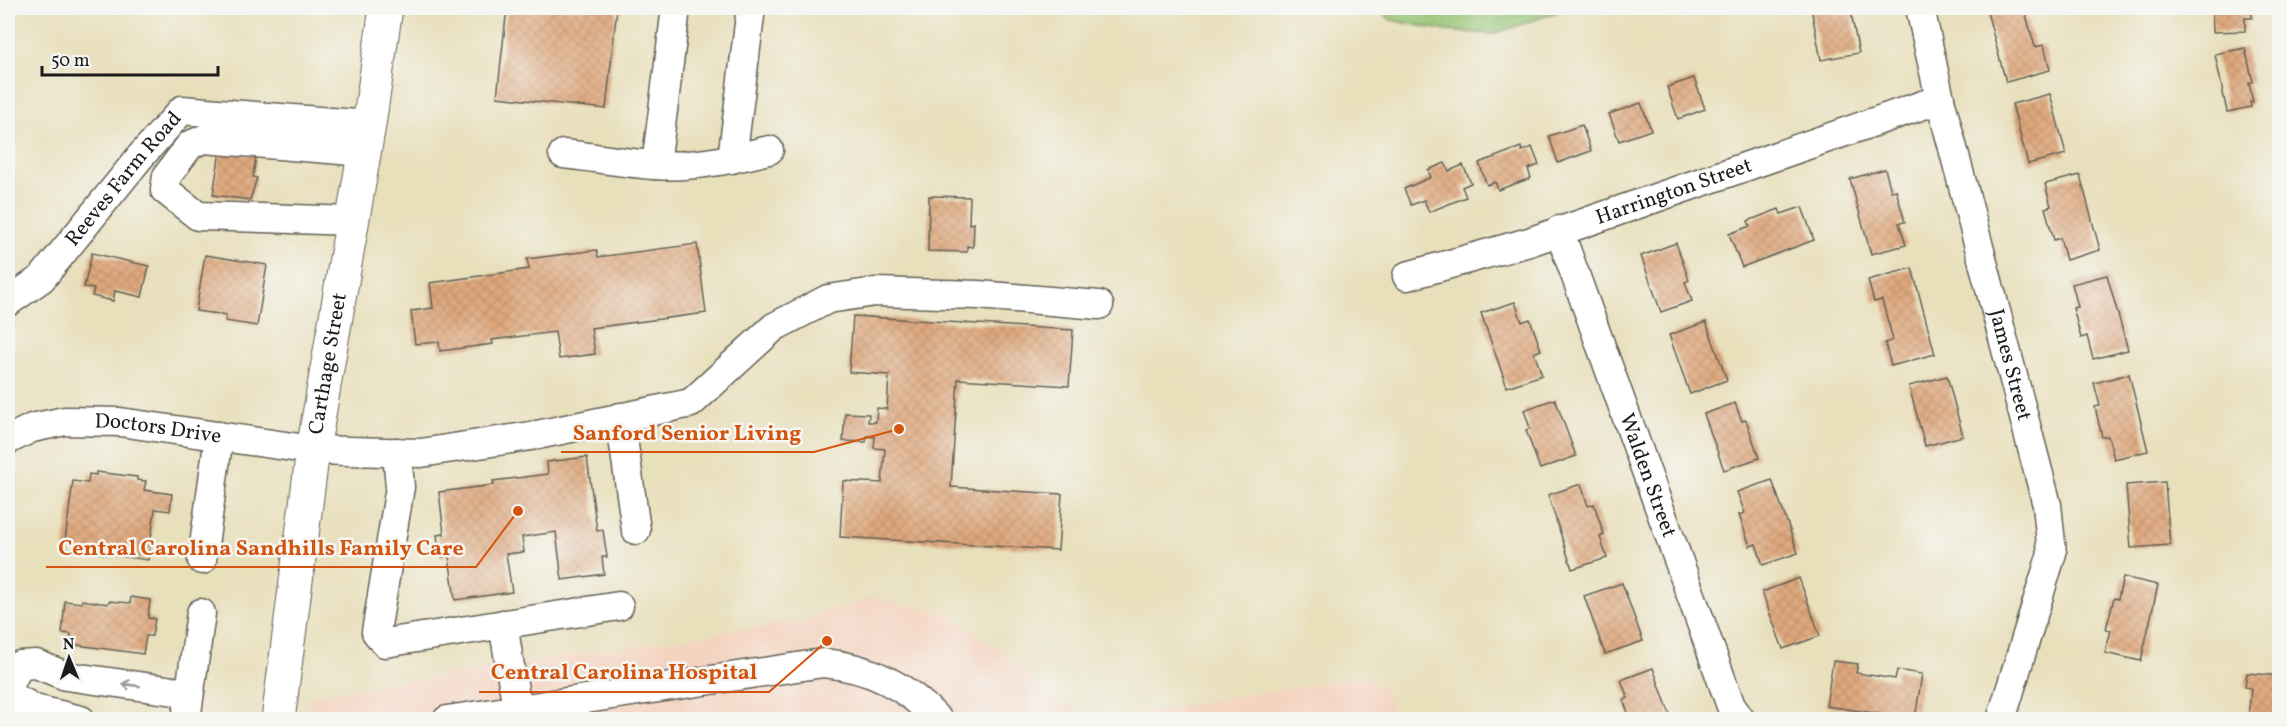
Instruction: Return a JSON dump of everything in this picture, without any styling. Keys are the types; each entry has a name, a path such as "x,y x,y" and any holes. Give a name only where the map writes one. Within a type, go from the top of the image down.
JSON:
{"main road":[{"name":"Carthage Street","path":"278,720 313,450 367,139 386,8"}],"street":[{"path":"656,165 676,8"},
{"path":"732,159 752,8"},
{"name":"James Street","path":"1920,8 1940,99 2046,505 2052,553 2001,720"},
{"name":"Harrington Street","path":"1407,276 1528,242 1940,99"},
{"name":"Reeves Farm Road","path":"8,302 42,278 140,157 182,110 367,139"},
{"path":"353,221 198,216 165,190 167,176 190,145 204,139 367,139"},
{"path":"562,154 656,165 692,164 732,159 769,150"},
{"name":"Walden Street","path":"1559,230 1731,706 1741,720"},
{"name":"Doctors Drive","path":"8,440 32,428 65,421 120,422 313,450 421,453 537,435 691,403 774,327 828,299 875,292 978,295 1099,305"},
{"path":"620,417 636,530"},
{"path":"202,560 219,436"},
{"path":"397,452 400,487 376,632 385,643 619,606"},
{"path":"8,686 20,665 36,664 66,676 188,706 201,613"},
{"path":"500,713 503,624"},
{"path":"447,720 823,663 847,665 869,671 891,681 911,694 938,720"},
{"path":"8,694 36,709 81,720"}],"shaded area":[{"path":"872,598 950,615 1014,661 1055,701 1100,719 1362,677 1386,691 1395,719 308,720 311,696 803,620"}],"green space":[{"path":"1376,8 1569,8 1494,34 1447,31 1391,20"}],"building":[{"path":"507,8 617,8 606,109 497,97"},
{"path":"1811,8 1850,8 1859,53 1821,60"},
{"path":"1986,8 2024,8 2035,47 2044,45 2050,70 2006,82"},
{"path":"2212,8 2251,8 2252,18 2245,18 2245,31 2213,32"},
{"path":"2245,48 2253,82 2249,83 2253,102 2250,102 2251,107 2227,112 2215,54"},
{"path":"1694,78 1705,109 1678,119 1667,87"},
{"path":"2050,94 2066,154 2028,164 2012,104"},
{"path":"1641,103 1651,130 1619,141 1609,114"},
{"path":"1582,125 1591,151 1558,163 1549,136"},
{"path":"1521,147 1522,151 1532,147 1539,165 1528,169 1531,178 1498,190 1495,182 1487,185 1479,163"},
{"path":"220,151 256,156 253,177 257,178 250,200 213,195"},
{"path":"1445,163 1449,171 1463,165 1471,183 1462,187 1466,197 1429,212 1424,200 1411,205 1404,189 1431,177 1428,170"},
{"path":"1885,169 1891,191 1896,190 1905,222 1899,223 1906,245 1871,254 1850,179"},
{"path":"2080,175 2100,250 2066,260 2060,238 2054,240 2045,208 2051,206 2045,184"},
{"path":"929,196 970,197 969,224 974,223 973,247 967,246 967,252 928,251"},
{"path":"1802,207 1814,240 1742,267 1729,234 1750,226 1748,221 1779,209 1781,214"},
{"path":"1676,243 1689,280 1685,282 1692,301 1661,312 1641,256"},
{"path":"697,244 706,313 591,328 595,354 559,359 555,332 492,340 493,344 440,351 439,342 415,344 411,311 433,308 430,283 529,269 527,259 597,250 598,257"},
{"path":"92,253 149,266 142,297 115,291 113,301 92,296 94,289 84,287"},
{"path":"205,255 267,265 257,326 225,321 226,315 196,311"},
{"path":"1912,268 1935,354 1891,366 1885,343 1893,340 1882,300 1874,302 1868,280"},
{"path":"2107,275 2128,350 2093,359 2087,336 2081,338 2073,308 2078,307 2072,284"},
{"path":"1515,302 1522,322 1530,319 1541,350 1534,353 1542,375 1507,387 1481,313"},
{"path":"853,316 1073,330 1069,386 958,379 951,487 1062,494 1058,550 840,537 843,481 882,483 885,449 874,448 875,437 867,436 866,442 843,441 845,413 869,414 868,422 876,422 877,408 887,409 889,375 849,372"},
{"path":"1706,322 1727,380 1690,394 1669,335"},
{"path":"2129,374 2148,451 2114,459 2108,436 2102,437 2095,407 2100,406 2094,383"},
{"path":"1947,376 1963,436 1925,446 1909,386"},
{"path":"1555,399 1576,456 1540,469 1526,430 1530,428 1524,410"},
{"path":"1735,403 1742,421 1746,420 1759,458 1724,470 1704,414"},
{"path":"587,457 597,531 603,530 607,557 602,557 604,574 562,580 556,532 522,537 524,552 506,554 512,592 455,600 449,556 440,557 437,535 444,534 439,492 494,485 493,481 548,474 547,462"},
{"path":"96,472 137,477 137,480 146,481 144,490 172,494 170,511 155,509 148,560 64,548 73,481 88,483 89,474 96,475"},
{"path":"1772,480 1798,553 1763,565 1756,544 1750,546 1739,515 1745,513 1737,492"},
{"path":"2165,482 2170,545 2131,548 2126,485"},
{"path":"1581,484 1588,506 1594,504 1604,535 1600,537 1607,558 1572,569 1548,495"},
{"path":"2123,577 2158,585 2141,661 2105,653 2111,630 2106,629 2114,598 2118,599"},
{"path":"1799,578 1820,636 1783,649 1762,592"},
{"path":"1622,583 1643,641 1605,654 1584,596"},
{"path":"131,597 150,600 148,618 155,619 152,636 146,636 143,654 70,644 71,634 62,633 65,601 130,603"},
{"path":"1833,661 1858,664 1856,673 1895,679 1897,670 1922,674 1915,719 1826,706"},
{"path":"1653,668 1672,720 1631,720 1623,700 1628,698 1621,680"},
{"path":"2247,673 2280,676 2280,720 2248,719 2251,688 2245,687"},
{"path":"887,714 889,720 872,720 872,719"}],"place":[{"name":"Sanford Senior Living","path":"899,429"},
{"name":"Central Carolina Sandhills Family Care","path":"518,511"},
{"name":"Central Carolina Hospital","path":"827,641"}]}
